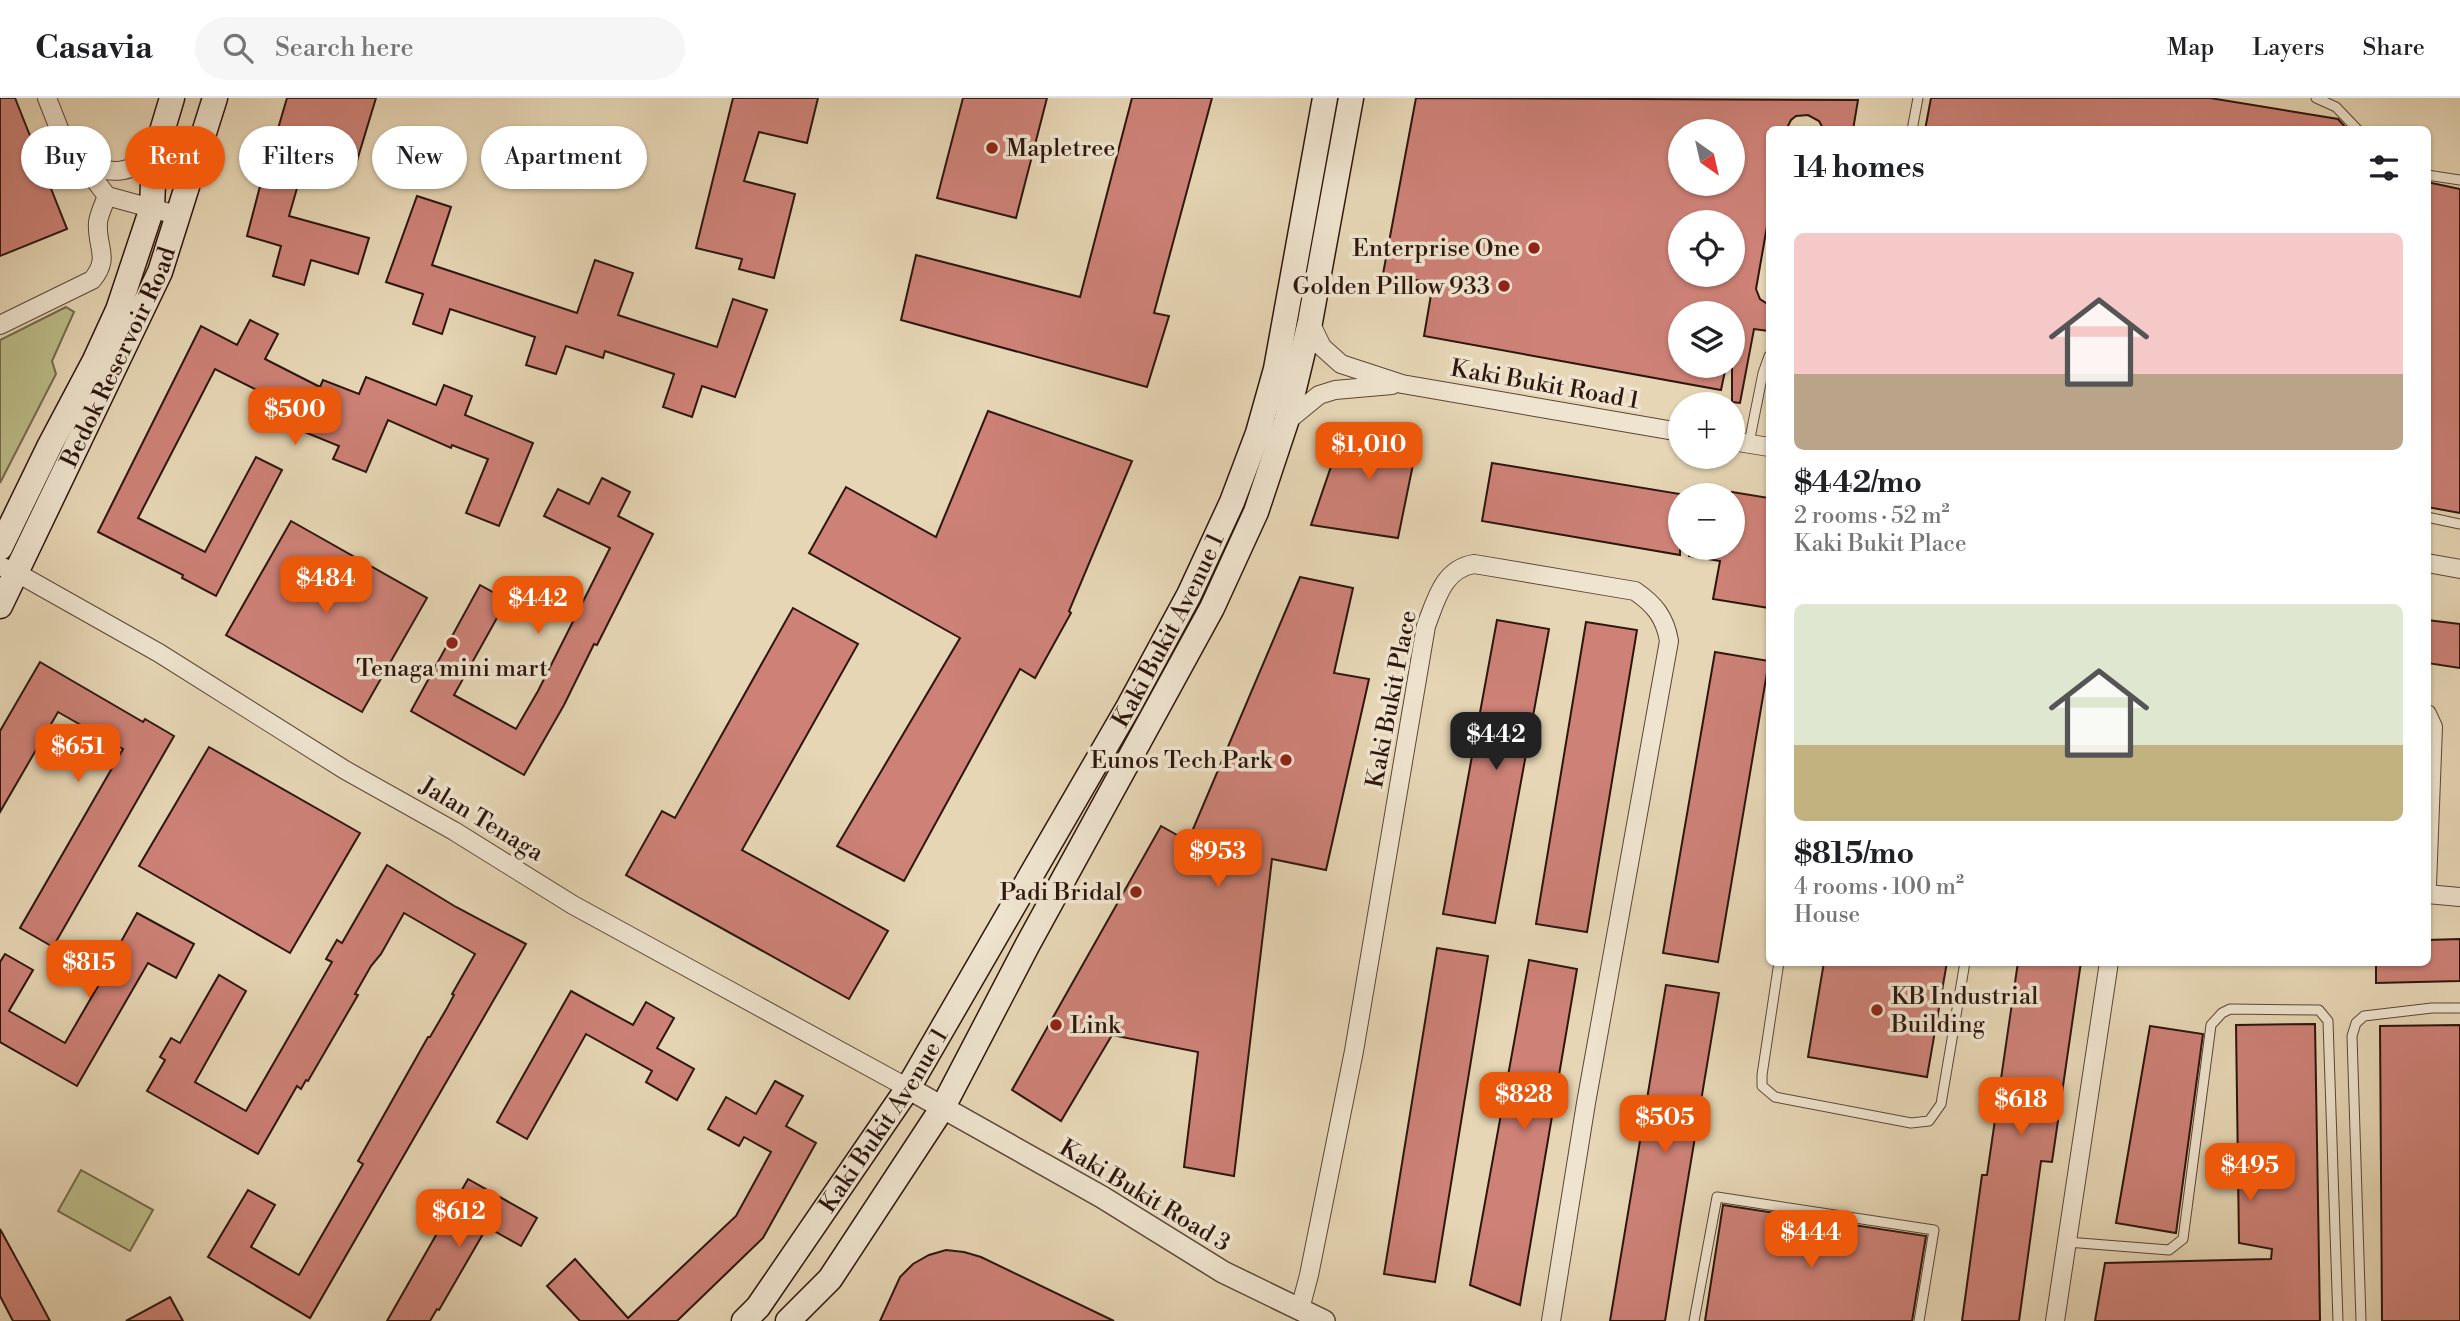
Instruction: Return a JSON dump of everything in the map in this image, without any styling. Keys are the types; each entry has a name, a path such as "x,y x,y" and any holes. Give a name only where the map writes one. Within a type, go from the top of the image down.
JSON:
{"main road":[{"name":"Bedok Reservoir Road","path":"164,126 172,98"},
{"name":"Bedok Reservoir Road","path":"0,607 9,570 155,284 180,216 215,98"},
{"name":"Kaki Bukit Avenue 1","path":"744,1321 758,1307 908,1088 1129,706 1188,596 1232,502 1258,433 1276,369 1325,98"},
{"name":"Kaki Bukit Avenue 1","path":"788,1321 830,1279 943,1107 1028,944 1212,608 1256,512 1286,422 1310,323 1351,98"},
{"name":"Bedok Reservoir Road","path":"0,548 118,310 152,208 153,189"}],"street":[{"path":"47,98 58,126"},
{"path":"102,189 107,196 180,216"},
{"path":"0,326 92,280 100,271 103,259 98,220 107,196"},
{"name":"Kaki Bukit Road 1","path":"1310,323 1322,346 1340,364 1402,384 1668,430"},
{"name":"Kaki Bukit Road 1","path":"1286,422 1319,395 1353,388 1402,384"},
{"path":"1745,443 1766,446"},
{"name":"Kaki Bukit Place","path":"1300,1309 1354,1051 1426,626 1441,587 1452,572 1474,564 1635,591 1651,603 1659,614 1669,641 1590,1077 1551,1321"},
{"path":"2431,564 2460,569"},
{"name":"Jalan Tenaga","path":"9,570 159,653 345,770 454,831 573,905 943,1107"},
{"path":"2431,722 2431,780"},
{"path":"2431,894 2460,897"},
{"path":"2054,1321 2108,966"},
{"name":"Kaki Bukit Road 3","path":"943,1107 1102,1197 1223,1272 1324,1321"}],"lane":[{"path":"1913,126 1918,98"},
{"path":"2316,98 2336,107 2354,126"},
{"path":"2431,176 2460,180"},
{"path":"1745,429 1766,364"},
{"path":"2431,518 2460,524"},
{"path":"1778,966 1762,1086 1775,1097 1911,1123 1929,1121 1941,1104 1964,966"},
{"path":"2361,1321 2352,1036 2356,1023 2364,1016 2432,1008 2460,1008"},
{"path":"2066,1242 2169,1251 2177,1245 2183,1238 2211,1025 2230,1009 2319,1010 2328,1021 2338,1321"},
{"path":"1694,1321 1717,1197 1934,1230 1919,1321"}],"green space":[{"path":"66,307 74,312 52,361 56,374 0,483 0,340"},
{"path":"81,1170 153,1210 130,1251 58,1211"}],"building":[{"path":"0,98 15,98 26,126 21,126 21,189 51,189 67,229 0,256"},
{"path":"287,98 376,98 358,157 358,126 279,126"},
{"path":"733,98 818,98 807,143 759,132 744,181 795,194 774,278 739,269 742,259 696,248"},
{"name":"Mapletree","path":"963,98 1047,98 1016,218 937,198"},
{"path":"1132,98 1212,98 1154,313 1169,316 1147,387 901,320 916,255 1080,297"},
{"name":"Enterprise One","path":"1416,98 1858,100 1854,126 1822,126 1819,121 1808,115 1796,116 1788,126 1766,126 1766,232 1756,289 1760,299 1766,303 1766,331 1754,329 1745,377 1745,301 1668,301 1668,378 1724,378 1721,390 1424,336 1433,283 1383,274"},
{"path":"1931,98 2210,98 2338,119 2344,126 1926,126"},
{"path":"2431,183 2460,189 2460,513 2431,508"},
{"path":"259,189 297,189 289,216 369,238 358,274 311,260 304,285 273,276 281,246 247,236"},
{"path":"417,196 451,207 432,265 577,313 595,260 633,273 618,315 717,347 733,299 767,310 735,397 702,386 692,417 663,407 674,374 605,351 603,358 566,346 556,374 526,365 535,337 450,309 442,334 413,324 423,294 386,282"},
{"path":"250,320 278,334 265,359 320,387 323,380 359,394 366,377 436,405 444,385 472,396 465,415 533,443 499,526 466,513 488,459 452,445 451,448 388,420 366,472 333,459 339,446 302,431 308,416 215,369 138,518 205,552 256,457 282,470 216,596 182,578 183,575 98,532 201,326 237,345"},
{"name":"Enterprise One","path":"1732,378 1745,378 1742,392 1732,392"},
{"path":"988,411 1132,461 1069,611 1071,613 1035,678 1020,669 904,881 837,846 960,638 809,553 846,487 936,537"},
{"path":"1365,426 1420,430 1398,538 1311,525 1338,446"},
{"path":"1492,463 1668,492 1668,553 1482,521"},
{"path":"602,478 630,492 618,516 653,534 597,645 594,644 564,705 524,775 411,711 480,585 507,600 454,695 516,729 610,548 544,516 558,489 589,504"},
{"path":"1745,494 1766,498 1766,608 1713,599 1720,561 1714,560 1745,560"},
{"path":"291,521 427,598 362,712 226,635"},
{"path":"1300,577 1353,588 1334,673 1369,679 1326,870 1272,859 1234,1176 1184,1167 1198,1052 1112,1035 1061,1121 1012,1090 1161,826 1188,841"},
{"path":"793,608 858,644 742,850 888,931 849,999 626,875 662,811 675,818"},
{"path":"1497,620 1549,629 1495,923 1443,914"},
{"path":"2431,620 2460,624 2460,668 2431,664"},
{"path":"1586,622 1637,630 1587,932 1536,924"},
{"path":"1715,652 1766,660 1766,679 1718,962 1663,953"},
{"path":"40,662 143,722 145,719 174,736 53,947 20,928 123,749 58,712 0,812 0,731"},
{"path":"209,747 360,833 290,953 139,866"},
{"path":"387,865 456,907 526,944 310,1318 208,1257 248,1190 275,1205 251,1247 299,1275 363,1164 358,1161 447,1008 475,954 404,913 355,994 358,995 308,1081 306,1080 301,1089 297,1086 258,1154 147,1091 165,1060 160,1057 171,1038 180,1043 219,975 246,991 195,1082 246,1111 332,962 326,959 337,940 342,943"},
{"path":"137,913 194,944 176,978 148,963 77,1086 0,1042 0,962 5,954 33,970 9,1011 65,1043"},
{"path":"2460,939 2460,981 2376,983 2376,966 2431,966 2431,940"},
{"path":"1437,948 1488,956 1435,1282 1384,1274"},
{"path":"1529,960 1577,969 1520,1305 1470,1285"},
{"name":"KB Industrial Building","path":"1823,966 1946,966 1927,1077 1808,1057"},
{"path":"2017,966 2080,966 2052,1162 2041,1161 2019,1321 1962,1321 1982,1175 1987,1175"},
{"path":"1666,985 1719,993 1665,1321 1610,1321"},
{"path":"571,991 633,1025 646,1002 674,1018 657,1048 694,1069 677,1100 646,1082 652,1071 586,1034 527,1139 497,1122"},
{"path":"2315,1024 2320,1321 2095,1321 2105,1263 2271,1259 2272,1249 2239,1243 2236,1025"},
{"path":"2460,1025 2460,1321 2382,1321 2380,1026"},
{"path":"2150,1026 2203,1034 2176,1233 2116,1223"},
{"path":"775,1081 803,1096 786,1126 816,1143 763,1238 677,1321 580,1321 547,1286 575,1259 628,1318 736,1216 771,1152 744,1137 739,1146 708,1129 726,1097 756,1114"},
{"path":"468,1179 537,1218 521,1246 487,1227 430,1321 387,1321"},
{"path":"1723,1205 1926,1236 1912,1321 1705,1321"},
{"path":"0,1229 50,1321 13,1321 0,1296"},
{"path":"946,1250 981,1257 1114,1321 880,1321 900,1277 913,1264"},
{"path":"170,1297 183,1321 126,1321"}],"place":[{"name":"Mapletree","path":"992,148"},
{"name":"Enterprise One","path":"1534,248"},
{"name":"Golden Pillow 933","path":"1504,286"},
{"name":"Tenaga mini mart","path":"452,643"},
{"name":"Eunos Tech Park","path":"1286,760"},
{"name":"Padi Bridal","path":"1136,892"},
{"name":"KB Industrial Building","path":"1877,1010"},
{"name":"Link","path":"1056,1025"}]}
